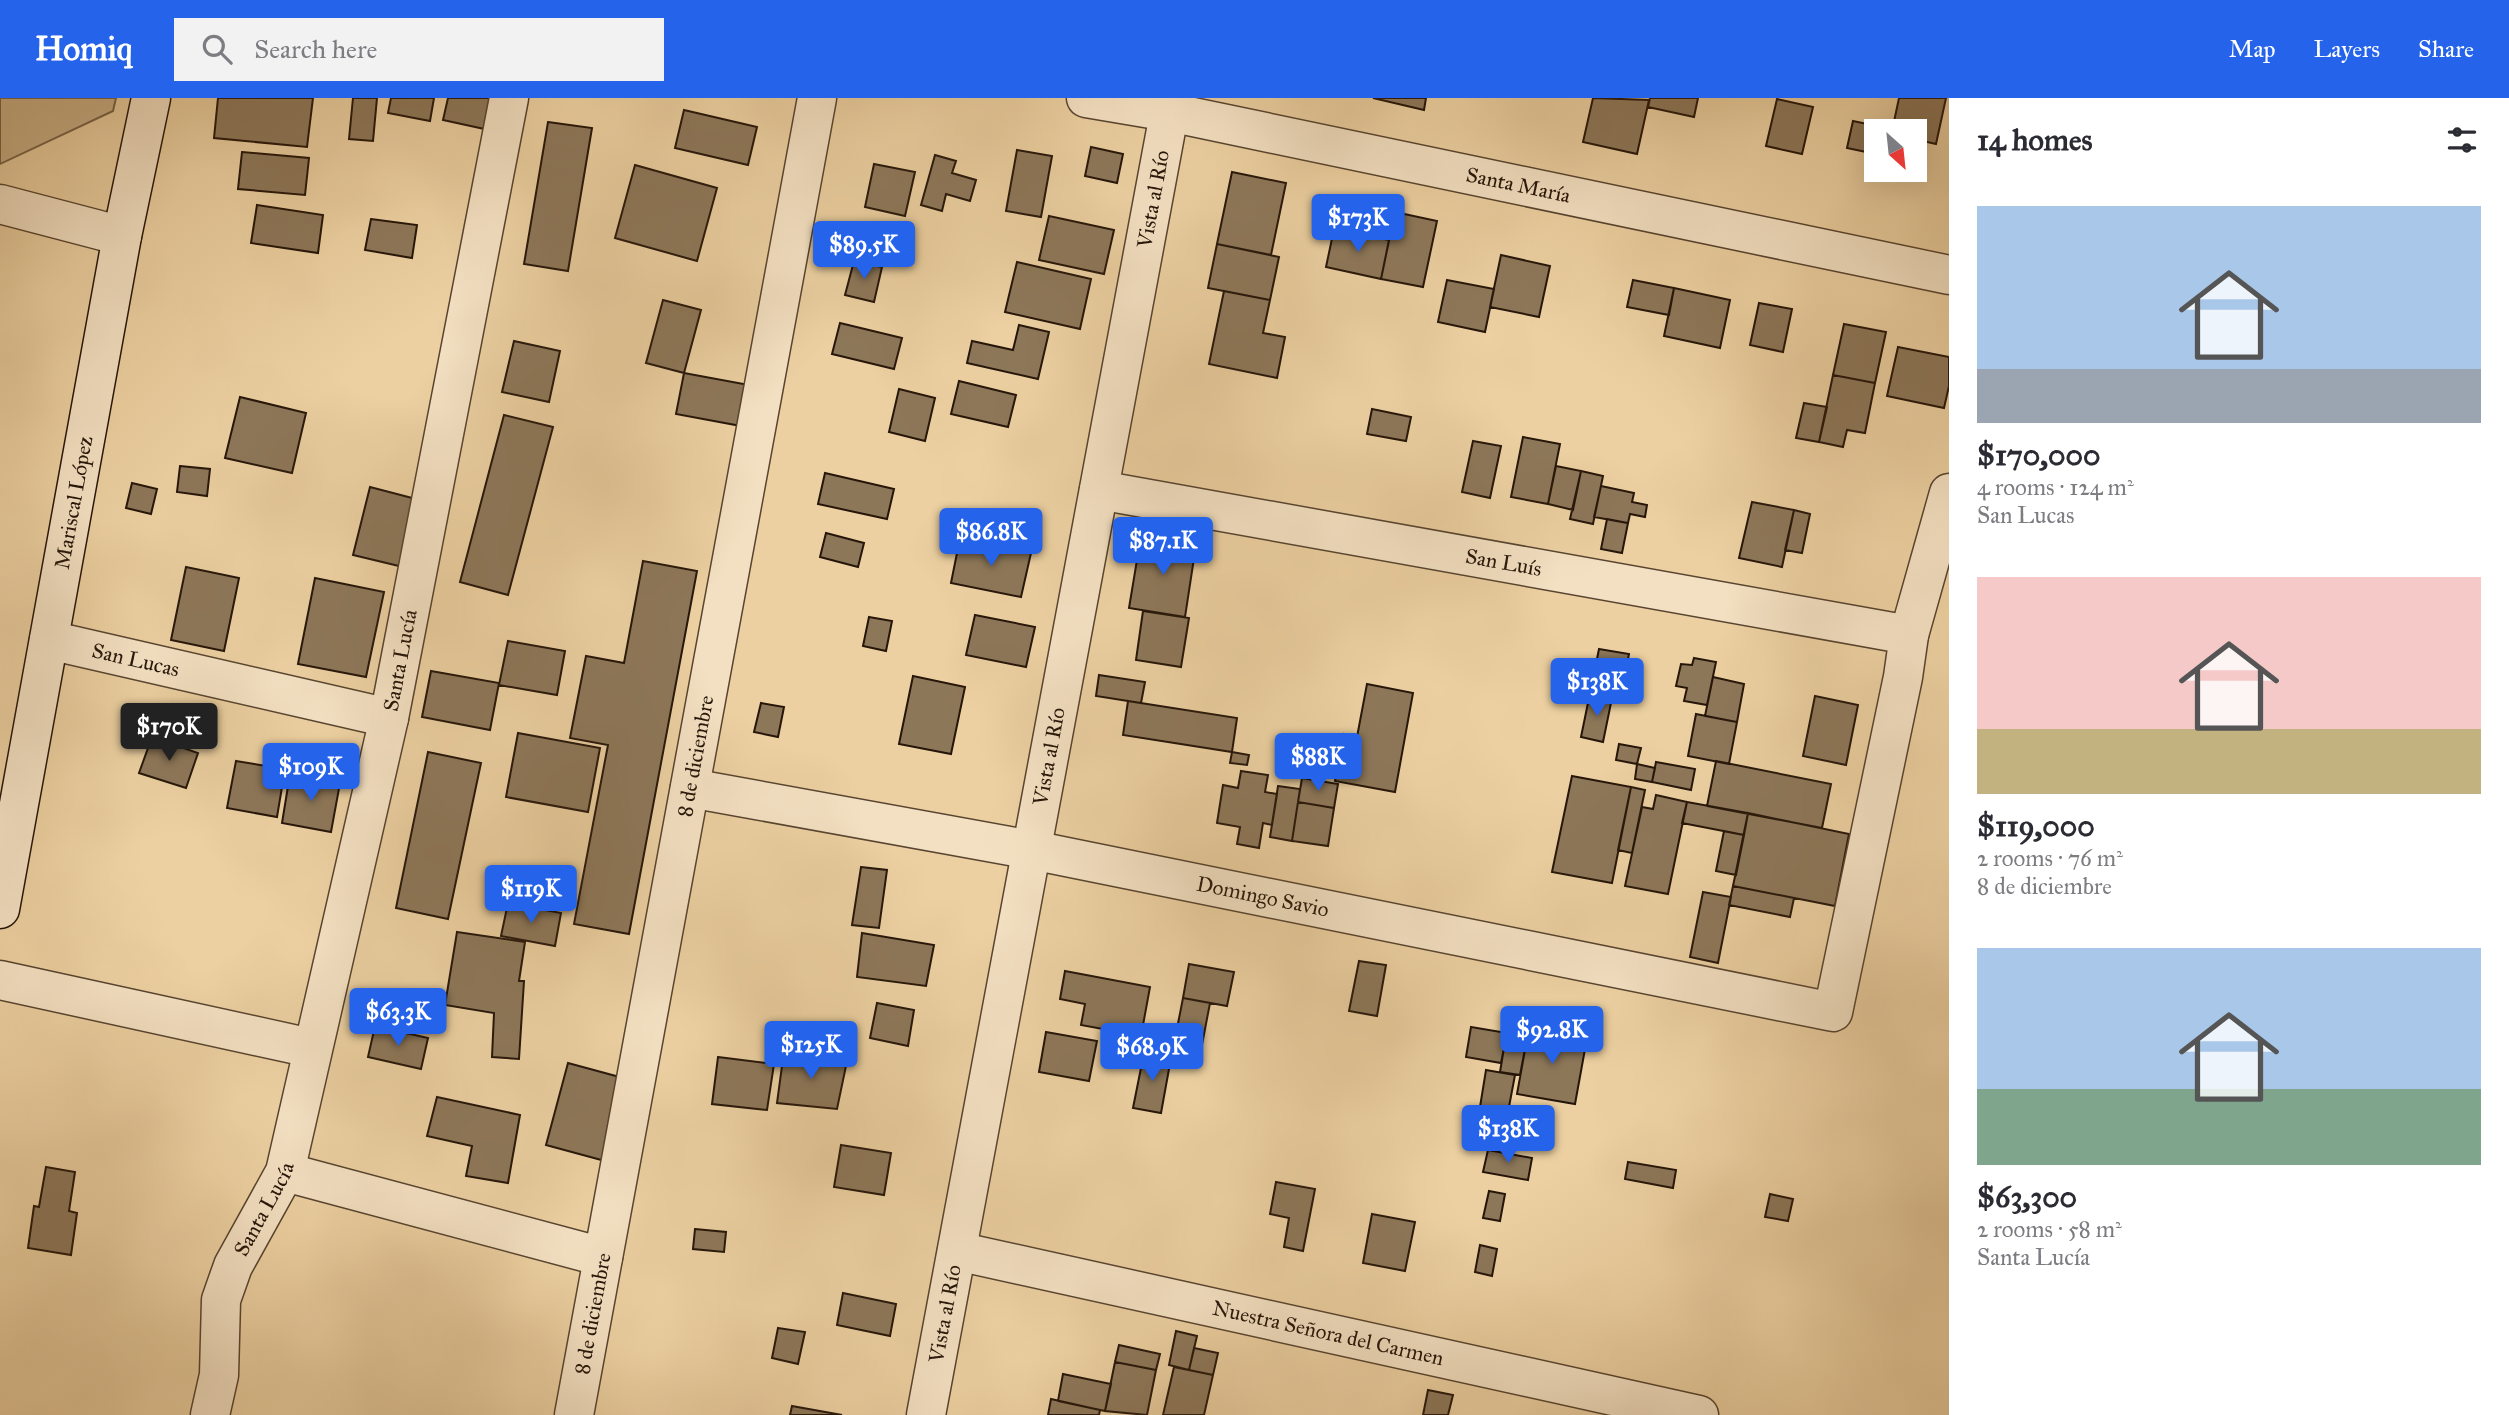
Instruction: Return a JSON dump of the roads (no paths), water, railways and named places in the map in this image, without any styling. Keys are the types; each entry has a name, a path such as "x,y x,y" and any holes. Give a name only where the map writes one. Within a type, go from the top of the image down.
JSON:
{"street":[{"name":"Mariscal López","path":"0,909 122,236 151,98"},
{"name":"Santa Lucía","path":"210,1415 219,1375 221,1300 233,1266 285,1172 388,718 509,98"},
{"name":"8 de diciembre","path":"574,1415 817,98"},
{"name":"Santa María","path":"1086,98 1171,105 1949,275"},
{"name":"Vista al Río","path":"926,1415 1171,105"},
{"path":"0,204 122,236"},
{"name":"San Luís","path":"1099,490 1909,635"},
{"path":"1909,635 1949,492"},
{"name":"Domingo Savio","path":"691,788 1032,850 1833,1012 1903,677 1909,635"},
{"name":"San Lucas","path":"48,640 388,718"},
{"path":"0,980 311,1048"},
{"path":"285,1172 603,1257"},
{"name":"Nuestra Señora del Carmen","path":"957,1251 1699,1415"}]}
